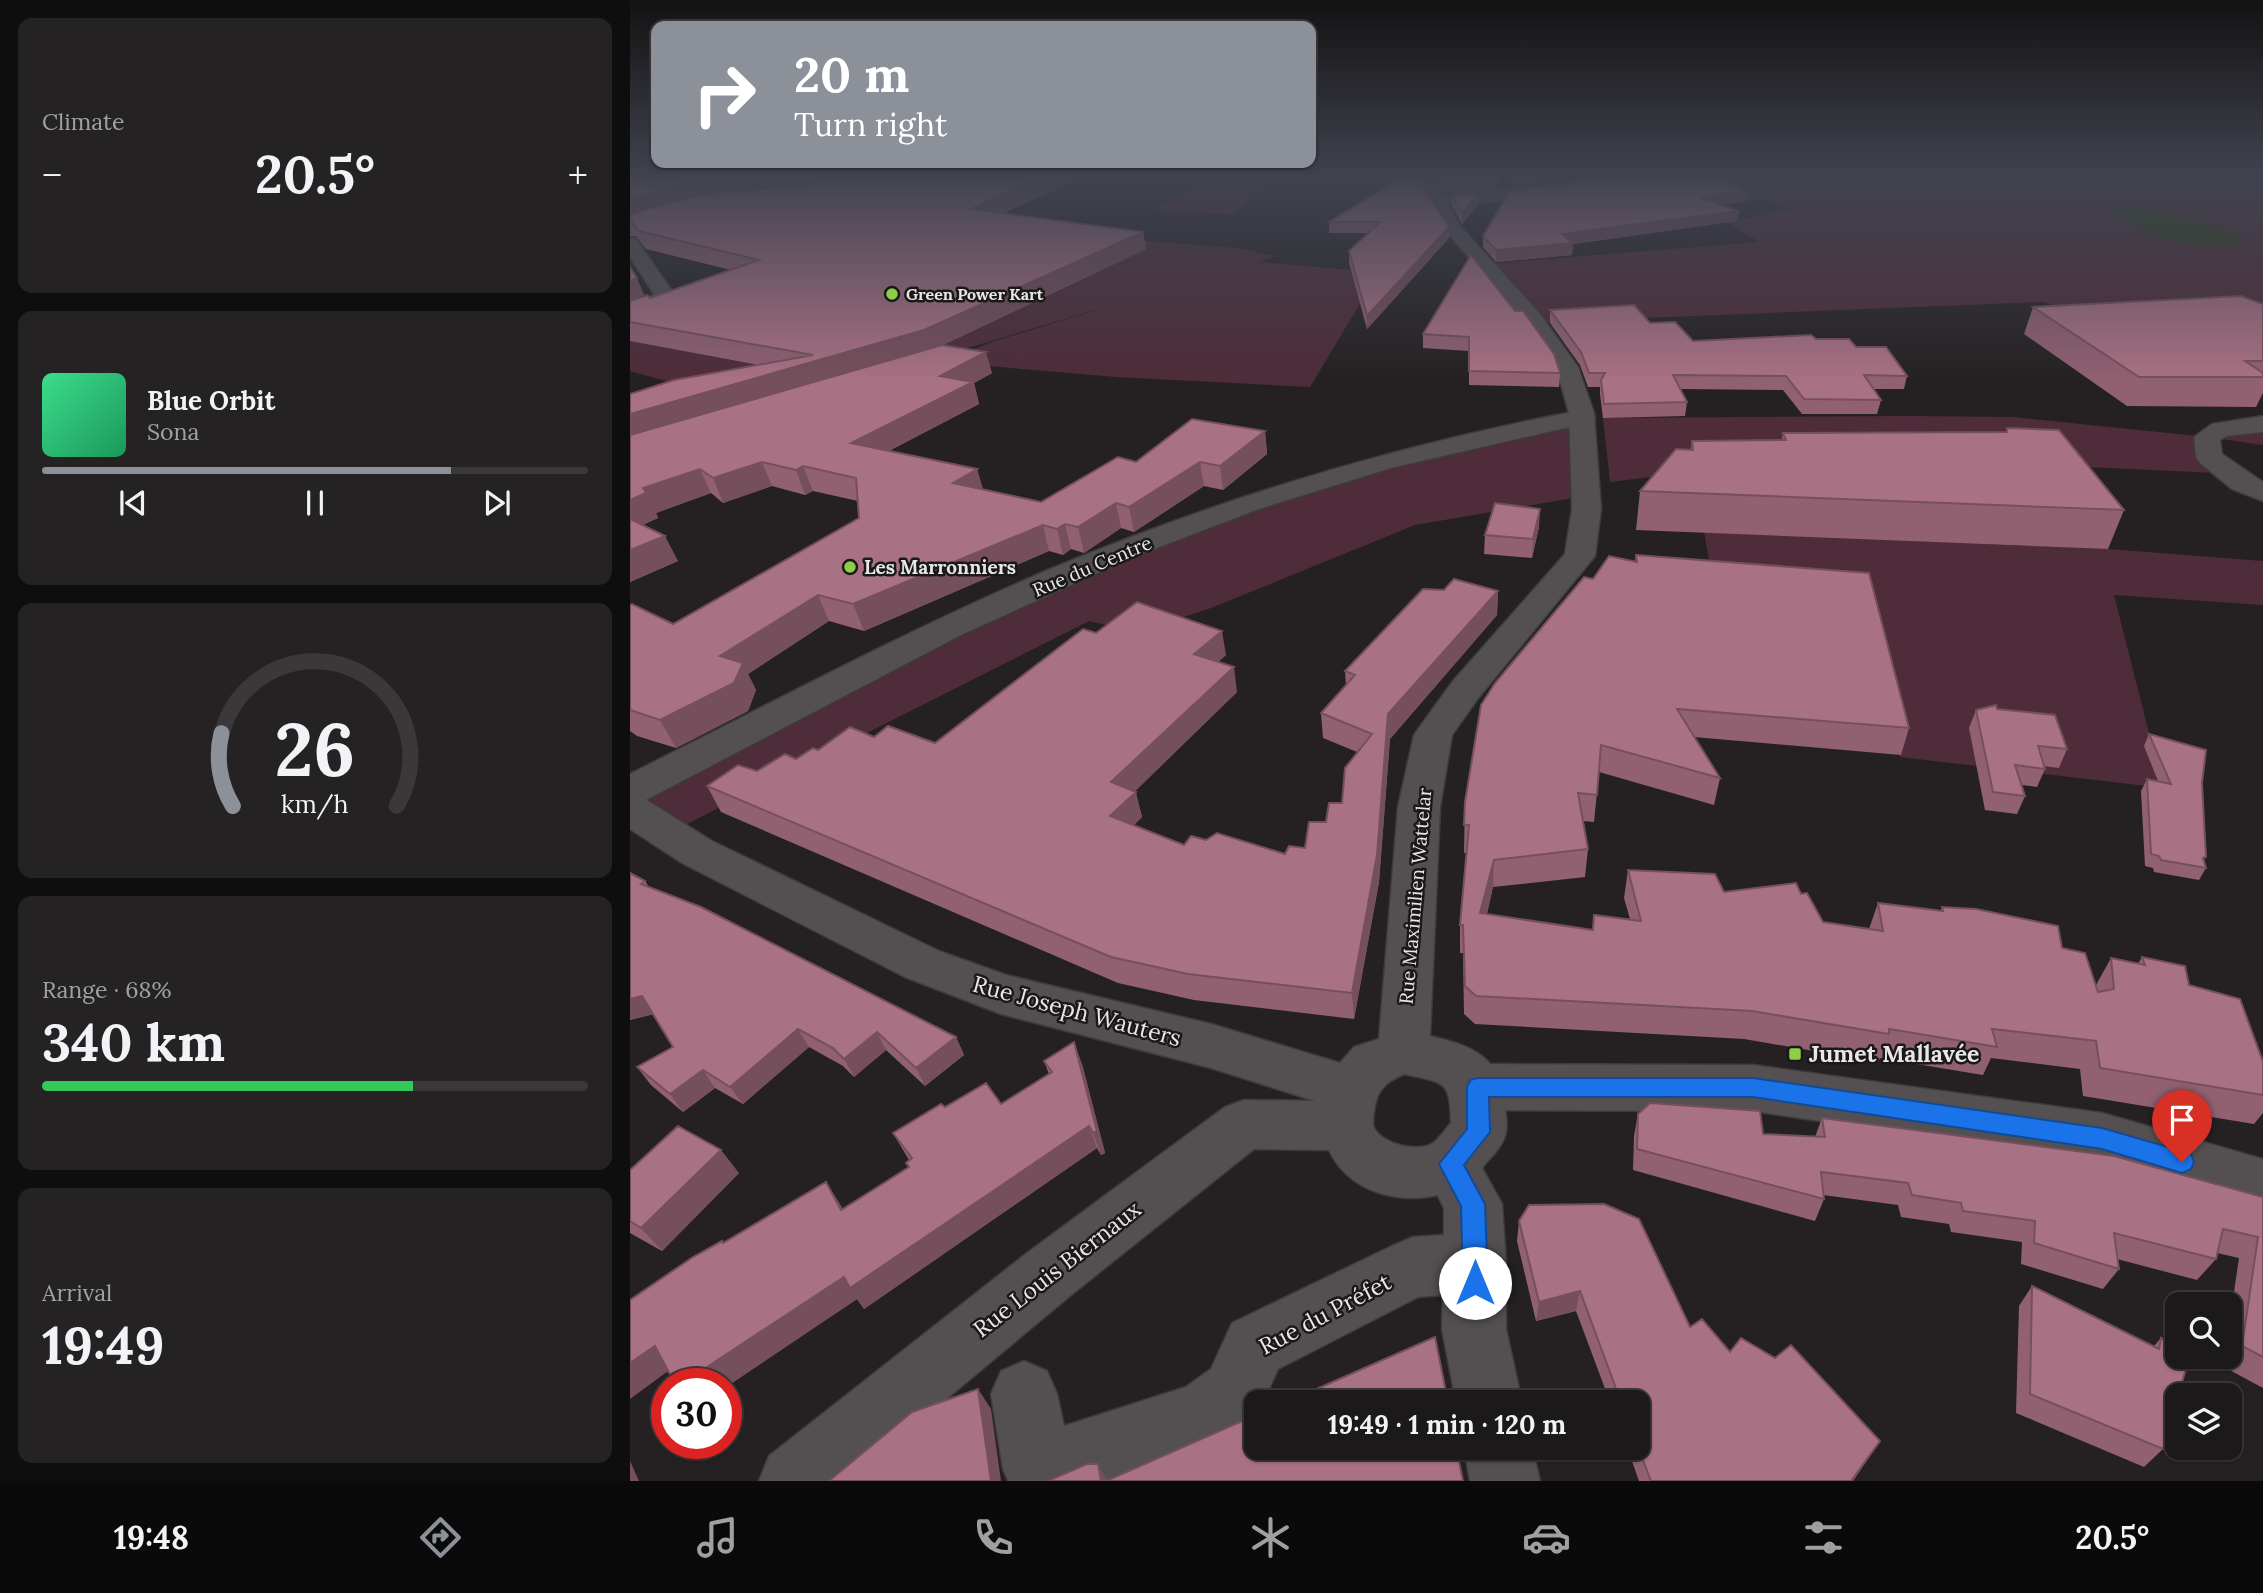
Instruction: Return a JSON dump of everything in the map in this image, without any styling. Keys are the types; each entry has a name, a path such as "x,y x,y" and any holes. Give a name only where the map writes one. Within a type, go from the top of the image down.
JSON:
{"street":[{"path":"630,317 656,304 664,294 631,244"},
{"name":"Rue Maximilien Wattelar","path":"1405,1052 1404,1012 1419,807 1433,735 1466,689 1580,556 1586,534 1584,512 1587,486 1583,425 1569,370 1547,334 1465,244"},
{"path":"2263,424 2221,429 2207,437 2209,457 2242,483 2263,493"},
{"name":"Rue du Centre","path":"630,791 997,607 1130,549 1265,500 1392,459 1583,425"},
{"name":"Rue Joseph Wauters","path":"630,809 697,852 922,964 1001,995 1211,1046 1347,1107"},
{"path":"1405,1052 1458,1065 1478,1087 1479,1132 1450,1164 1423,1173 1387,1170 1356,1149 1347,1107 1372,1063 1405,1052"},
{"path":"1478,1087 1753,1088 2102,1138 2263,1185"},
{"name":"Rue Louis Biernaux","path":"794,1481 1049,1274 1244,1124 1347,1107"},
{"path":"1450,1164 1473,1204 1476,1262 1474,1329 1487,1390"},
{"name":"Rue du Préfet","path":"1024,1394 1038,1469 1205,1415 1234,1392 1255,1346 1413,1267 1476,1262"},
{"path":"1501,1460 1505,1481"}],"shaded area":[{"path":"976,244 1187,244 1238,248 1275,256 1260,262 1352,270 1362,300 1310,387 1116,377 942,362 992,342 1129,300 786,402 680,385 630,371 630,325"},
{"path":"1733,244 2263,244 2263,335 2125,325 2042,302 1544,322 1484,264"},
{"path":"2192,244 2239,244 2221,246"},
{"path":"1583,417 1585,496 1415,525 1211,608 1138,632 1089,621 669,833 630,791 1117,554 1302,488"},
{"path":"2013,417 2207,437 2216,473 2046,465 1751,465 1610,482 1603,418"},
{"path":"2263,425 2263,445 2207,437"},
{"path":"1704,532 2108,549 2263,561 2263,605 2114,595 2163,788 1900,757 1863,598 1714,588"}],"building":[{"path":"693,244 1116,244 924,330 630,414 630,394 674,380 813,355 630,322 630,301 647,295 650,298 759,260"},
{"path":"1356,244 1433,244 1367,316 1349,251"},
{"path":"1491,244 1561,244 1496,250"},
{"path":"1471,255 1515,311 1523,311 1554,354 1560,373 1469,371 1469,337 1423,334"},
{"path":"630,267 637,278 630,281"},
{"path":"2241,296 2263,304 2263,361 2245,361 2263,373 2263,377 2139,377 2033,307"},
{"path":"1634,305 1650,323 1675,322 1693,341 1811,335 1816,339 1849,339 1856,347 1886,347 1907,376 1864,375 1881,400 1804,399 1786,376 1673,375 1687,402 1604,404 1601,380 1605,373 1589,373 1581,352 1550,310"},
{"path":"942,345 986,352 940,376 973,382 851,443 977,469 953,483 1041,502 1118,457 1136,462 1192,419 1265,431 1220,466 1200,462 1129,507 1116,503 1078,527 1065,524 1057,529 1043,525 853,604 818,595 720,656 743,663 734,683 660,720 630,710 630,605 673,624 859,518 856,478 803,466 796,470 762,462 713,478 700,469 643,488 646,493 630,500 630,435"},
{"path":"2007,428 2059,430 2124,510 1640,491 1676,449 1693,450 1692,441 1786,440 1783,433 2007,432"},
{"path":"1495,503 1540,509 1533,539 1485,535"},
{"path":"630,519 665,536 630,550"},
{"path":"1636,555 1869,573 1909,728 1677,709 1720,778 1601,745 1597,795 1578,793 1588,849 1494,860 1480,913 1593,930 1594,915 1641,921 1628,870 1715,874 1724,892 1796,883 1801,894 1807,893 1823,922 1883,931 1878,903 1943,911 1942,907 1976,909 2058,926 2062,948 2085,953 2098,992 2114,989 2111,958 2145,965 2142,957 2185,966 2189,985 2240,999 2263,1062 2263,1095 2100,1068 2096,1041 1992,1029 1997,1047 1889,1029 1889,1034 1752,1011 1476,996 1465,986 1463,925 1460,925 1469,825 1464,825 1465,802 1481,705 1495,683 1584,577 1593,579 1609,556 1637,562"},
{"path":"1454,579 1498,591 1388,714 1377,855 1352,993 1188,974 1111,957 707,786 738,765 757,771 785,754 796,759 813,748 818,750 850,727 874,737 888,726 935,743 1083,629 1096,633 1137,602 1222,631 1194,654 1234,667 1111,782 1136,792 1110,816 1184,845 1191,836 1206,840 1217,833 1285,854 1289,846 1305,848 1309,822 1326,822 1329,803 1342,803 1345,768 1372,734 1321,713 1355,675 1345,671 1423,589 1444,590"},
{"path":"1996,705 1997,709 2055,715 2067,749 2038,746 2045,769 2015,765 2025,796 1993,792 1976,710"},
{"path":"2149,734 2206,750 2202,783 2206,857 2203,858 2206,868 2161,860 2159,856 2151,854 2147,779 2171,784"},
{"path":"630,873 645,881 641,884 701,907 956,1037 916,1068 877,1032 844,1059 833,1048 798,1029 730,1087 703,1070 670,1094 637,1067 673,1047 642,996 630,999"},
{"path":"1074,1042 1097,1131 1093,1133 1089,1126 850,1288 844,1277 706,1368 667,1368 655,1346 630,1363 630,1300 693,1257 722,1241 723,1243 826,1182 841,1210 909,1167 906,1163 912,1158 893,1133 941,1104 945,1107 986,1083 1001,1104 1052,1072 1044,1061"},
{"path":"1650,1103 1760,1111 1763,1134 1825,1137 1822,1118 2114,1156 2263,1197 2263,1357 2242,1346 2258,1237 2223,1229 2216,1259 2114,1233 2119,1269 2034,1243 2035,1221 1963,1211 1961,1203 1912,1195 1908,1183 1821,1172 1824,1199 1637,1149 1638,1114"},
{"path":"678,1126 721,1150 641,1228 630,1221 630,1170"},
{"path":"1604,1204 1639,1219 1690,1327 1702,1319 1730,1352 1741,1338 1775,1358 1791,1345 1880,1441 1851,1481 1651,1481 1643,1460 1650,1460 1650,1390 1617,1390 1580,1291 1539,1302 1519,1221 1529,1205"},
{"path":"2032,1286 2159,1349 2161,1338 2165,1340 2165,1369 2186,1369 2182,1383 2165,1383 2163,1449 2030,1394"},
{"path":"1435,1337 1446,1390 1314,1390"},
{"path":"978,1389 991,1481 829,1481 912,1412"},
{"path":"1244,1420 1244,1460 1459,1460 1463,1481 1106,1481"},
{"path":"1087,1464 1098,1464 1101,1481 1048,1481"}],"place":[{"name":"Green Power Kart","path":"892,294"},
{"name":"Les Marronniers","path":"850,567"},
{"name":"Jumet Mallavée","path":"1795,1054"}],"route":[{"path":"1475,1283 1473,1204 1450,1164 1479,1132 1478,1087 1753,1088 2102,1138 2182,1162"}]}
